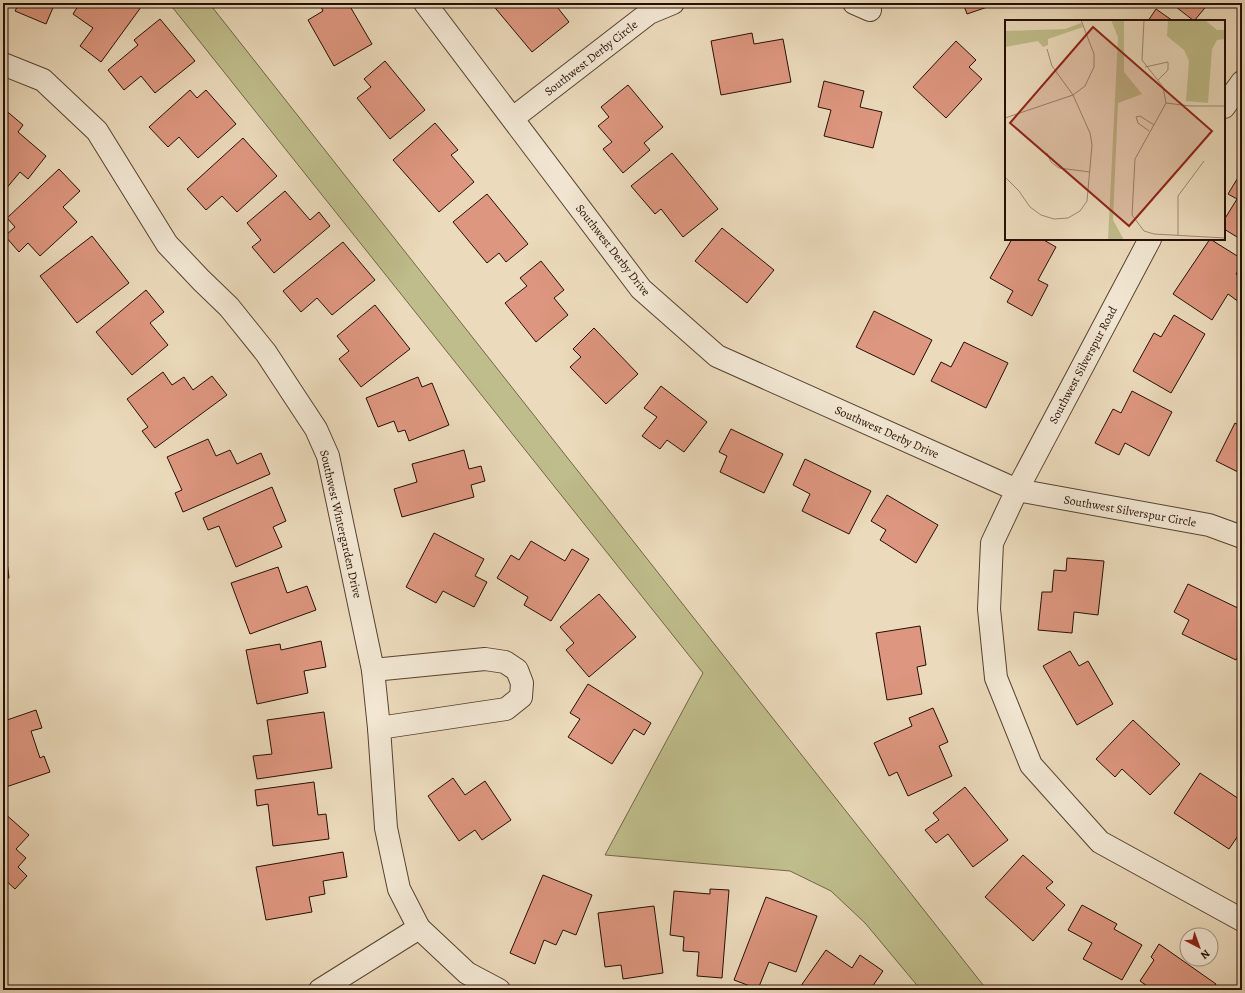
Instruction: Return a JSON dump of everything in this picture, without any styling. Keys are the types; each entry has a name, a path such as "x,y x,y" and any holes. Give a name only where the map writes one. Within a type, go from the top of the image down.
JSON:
{"street":[{"name":"Southwest Derby Drive","path":"425,3 641,289 717,356 1017,490"},
{"name":"Southwest Derby Circle","path":"513,118 649,13 672,3"},
{"name":"Southwest Wintergarden Drive","path":"3,64 43,80 97,131 167,244 201,280 230,307 266,353 316,429 328,456 373,670 379,728 386,828 399,889 419,928 467,973 499,990"},
{"path":"1225,106 1242,82"},
{"name":"Southwest Silverspur Road","path":"1149,240 1017,490 992,543 989,609 996,678 1031,765 1100,842 1242,920"},
{"name":"Southwest Silverspur Circle","path":"1017,490 1209,525 1242,537"},
{"path":"373,670 485,659 504,662 516,670 522,683 521,697 506,708 379,728"},
{"path":"320,990 419,928"}],"shaded area":[{"path":"169,3 209,3 987,990 921,990 865,923 831,891 790,871 605,855 703,673"}],"building":[{"path":"19,3 55,3 46,24 15,11"},
{"path":"80,3 144,3 101,62 80,46 93,28 73,14"},
{"path":"319,3 348,3 372,44 334,66 308,20 323,11"},
{"path":"491,3 554,3 569,22 532,52"},
{"path":"963,3 999,3 967,14"},
{"path":"1171,3 1209,3 1195,20 1193,20"},
{"path":"1156,9 1172,20 1149,20"},
{"path":"160,19 195,61 155,93 141,76 124,90 108,70 138,45 134,40"},
{"path":"752,33 754,44 783,39 791,82 721,95 711,41"},
{"path":"956,41 976,60 969,67 982,79 946,118 913,87"},
{"path":"385,61 425,110 390,139 357,98 371,87 364,79"},
{"path":"824,81 864,91 860,107 882,112 873,148 824,136 831,110 818,107"},
{"path":"628,85 663,127 644,143 650,150 623,173 603,149 612,142 598,126 609,117 601,107"},
{"path":"190,90 197,98 206,90 236,124 198,158 179,137 168,147 149,127"},
{"path":"3,108 23,125 18,132 46,156 28,179 20,172 5,190 3,188"},
{"path":"435,123 458,150 451,155 474,182 439,212 393,160"},
{"path":"243,138 277,176 237,212 222,196 206,210 187,189"},
{"path":"672,153 718,209 683,237 661,209 655,214 631,186"},
{"path":"59,169 80,191 63,207 77,222 40,256 28,243 19,252 5,236 15,227 7,218"},
{"path":"1242,171 1242,240 1225,230 1225,218 1237,199 1228,194"},
{"path":"285,191 310,220 319,212 330,226 274,273 252,247 261,240 247,223"},
{"path":"487,194 528,244 506,262 499,253 487,263 453,222"},
{"path":"722,228 774,270 747,303 695,261"},
{"path":"92,236 129,283 77,323 40,276"},
{"path":"1011,240 1044,240 1056,247 1038,280 1048,285 1032,316 1007,302 1013,291 990,278"},
{"path":"1209,240 1242,259 1242,265 1236,274 1242,278 1242,297 1239,302 1228,294 1212,320 1173,294"},
{"path":"343,242 375,280 332,315 317,298 301,312 283,291"},
{"path":"541,261 564,290 554,298 568,315 536,342 505,303 527,286 520,278"},
{"path":"146,290 164,312 150,323 168,345 132,375 96,332"},
{"path":"375,305 410,349 361,387 339,359 349,351 337,336"},
{"path":"874,311 932,340 914,375 856,347"},
{"path":"1174,315 1205,334 1171,393 1133,371 1154,333 1161,337"},
{"path":"594,328 638,374 606,404 570,367 581,357 573,349"},
{"path":"964,342 1008,363 986,408 931,381 941,362 951,367"},
{"path":"163,372 172,385 184,377 193,390 212,376 227,395 155,448 142,431 148,427 127,399"},
{"path":"418,377 422,387 432,383 449,425 409,441 405,430 398,432 394,421 378,427 366,398"},
{"path":"661,386 707,422 684,452 667,440 660,449 642,436 657,417 644,408"},
{"path":"1132,391 1172,412 1149,456 1125,443 1119,455 1095,443 1113,409 1121,413"},
{"path":"1235,423 1242,427 1242,474 1216,461"},
{"path":"731,429 783,454 764,493 720,472 727,456 719,452"},
{"path":"208,439 216,456 230,450 237,464 261,453 270,474 183,512 175,493 182,490 167,457"},
{"path":"464,450 469,469 481,466 485,481 471,485 474,497 402,517 394,489 417,482 412,464"},
{"path":"805,459 871,491 849,534 802,511 810,494 793,485"},
{"path":"272,487 286,521 273,527 282,547 236,567 219,526 208,530 203,518"},
{"path":"887,495 938,525 916,563 880,540 886,530 871,521"},
{"path":"434,533 484,559 475,576 487,582 474,607 443,591 436,603 406,587"},
{"path":"4,537 9,578 3,578"},
{"path":"531,541 565,561 572,549 589,559 551,621 524,605 528,597 497,578 511,555 519,560"},
{"path":"1067,558 1104,561 1098,615 1074,612 1072,633 1038,630 1042,592 1052,592 1054,570 1066,571"},
{"path":"278,567 287,593 307,586 316,610 250,634 231,583"},
{"path":"1188,584 1242,610 1242,649 1236,660 1182,634 1189,620 1174,612"},
{"path":"599,594 636,637 589,677 566,650 574,643 560,627"},
{"path":"920,626 926,665 917,667 922,694 887,700 876,633"},
{"path":"3,640 5,640 6,656 3,656"},
{"path":"321,641 326,667 304,671 308,693 257,704 246,650 280,644 281,650"},
{"path":"1070,651 1079,666 1088,661 1113,704 1077,725 1043,666"},
{"path":"588,684 651,723 644,735 634,729 612,764 568,737 580,719 570,713"},
{"path":"3,708 7,720 36,710 42,728 31,731 40,758 44,756 50,772 3,788"},
{"path":"933,708 948,742 939,746 952,776 908,796 897,772 889,776 874,743 912,726 909,718"},
{"path":"324,712 332,768 257,779 253,756 272,754 267,720"},
{"path":"1133,720 1180,764 1150,795 1122,769 1115,777 1096,759"},
{"path":"1200,773 1242,801 1242,830 1229,849 1174,813"},
{"path":"453,778 465,795 485,781 511,820 482,840 475,830 459,841 428,796"},
{"path":"314,782 318,815 326,814 329,839 273,846 268,804 257,806 255,790"},
{"path":"965,787 1008,840 973,867 948,834 936,843 925,830 939,820 933,813"},
{"path":"3,812 29,835 16,849 26,858 18,867 27,876 15,889 3,878"},
{"path":"343,852 347,877 323,881 325,894 309,897 312,912 266,920 256,867"},
{"path":"1023,855 1053,882 1046,888 1065,905 1033,941 985,897"},
{"path":"543,875 592,895 576,935 563,930 556,945 544,940 535,964 510,953"},
{"path":"710,889 729,890 722,978 697,976 699,952 683,951 684,937 670,935 674,891 710,894"},
{"path":"766,897 817,916 796,972 769,962 758,989 734,980"},
{"path":"1082,905 1117,924 1114,929 1142,945 1122,980 1083,959 1092,943 1068,930"},
{"path":"654,906 663,973 623,979 621,965 605,967 598,913"},
{"path":"1159,944 1179,958 1179,967 1192,967 1216,984 1212,990 1153,990 1140,981 1154,960 1151,957"},
{"path":"826,950 852,968 860,955 883,971 870,990 798,990"}]}
